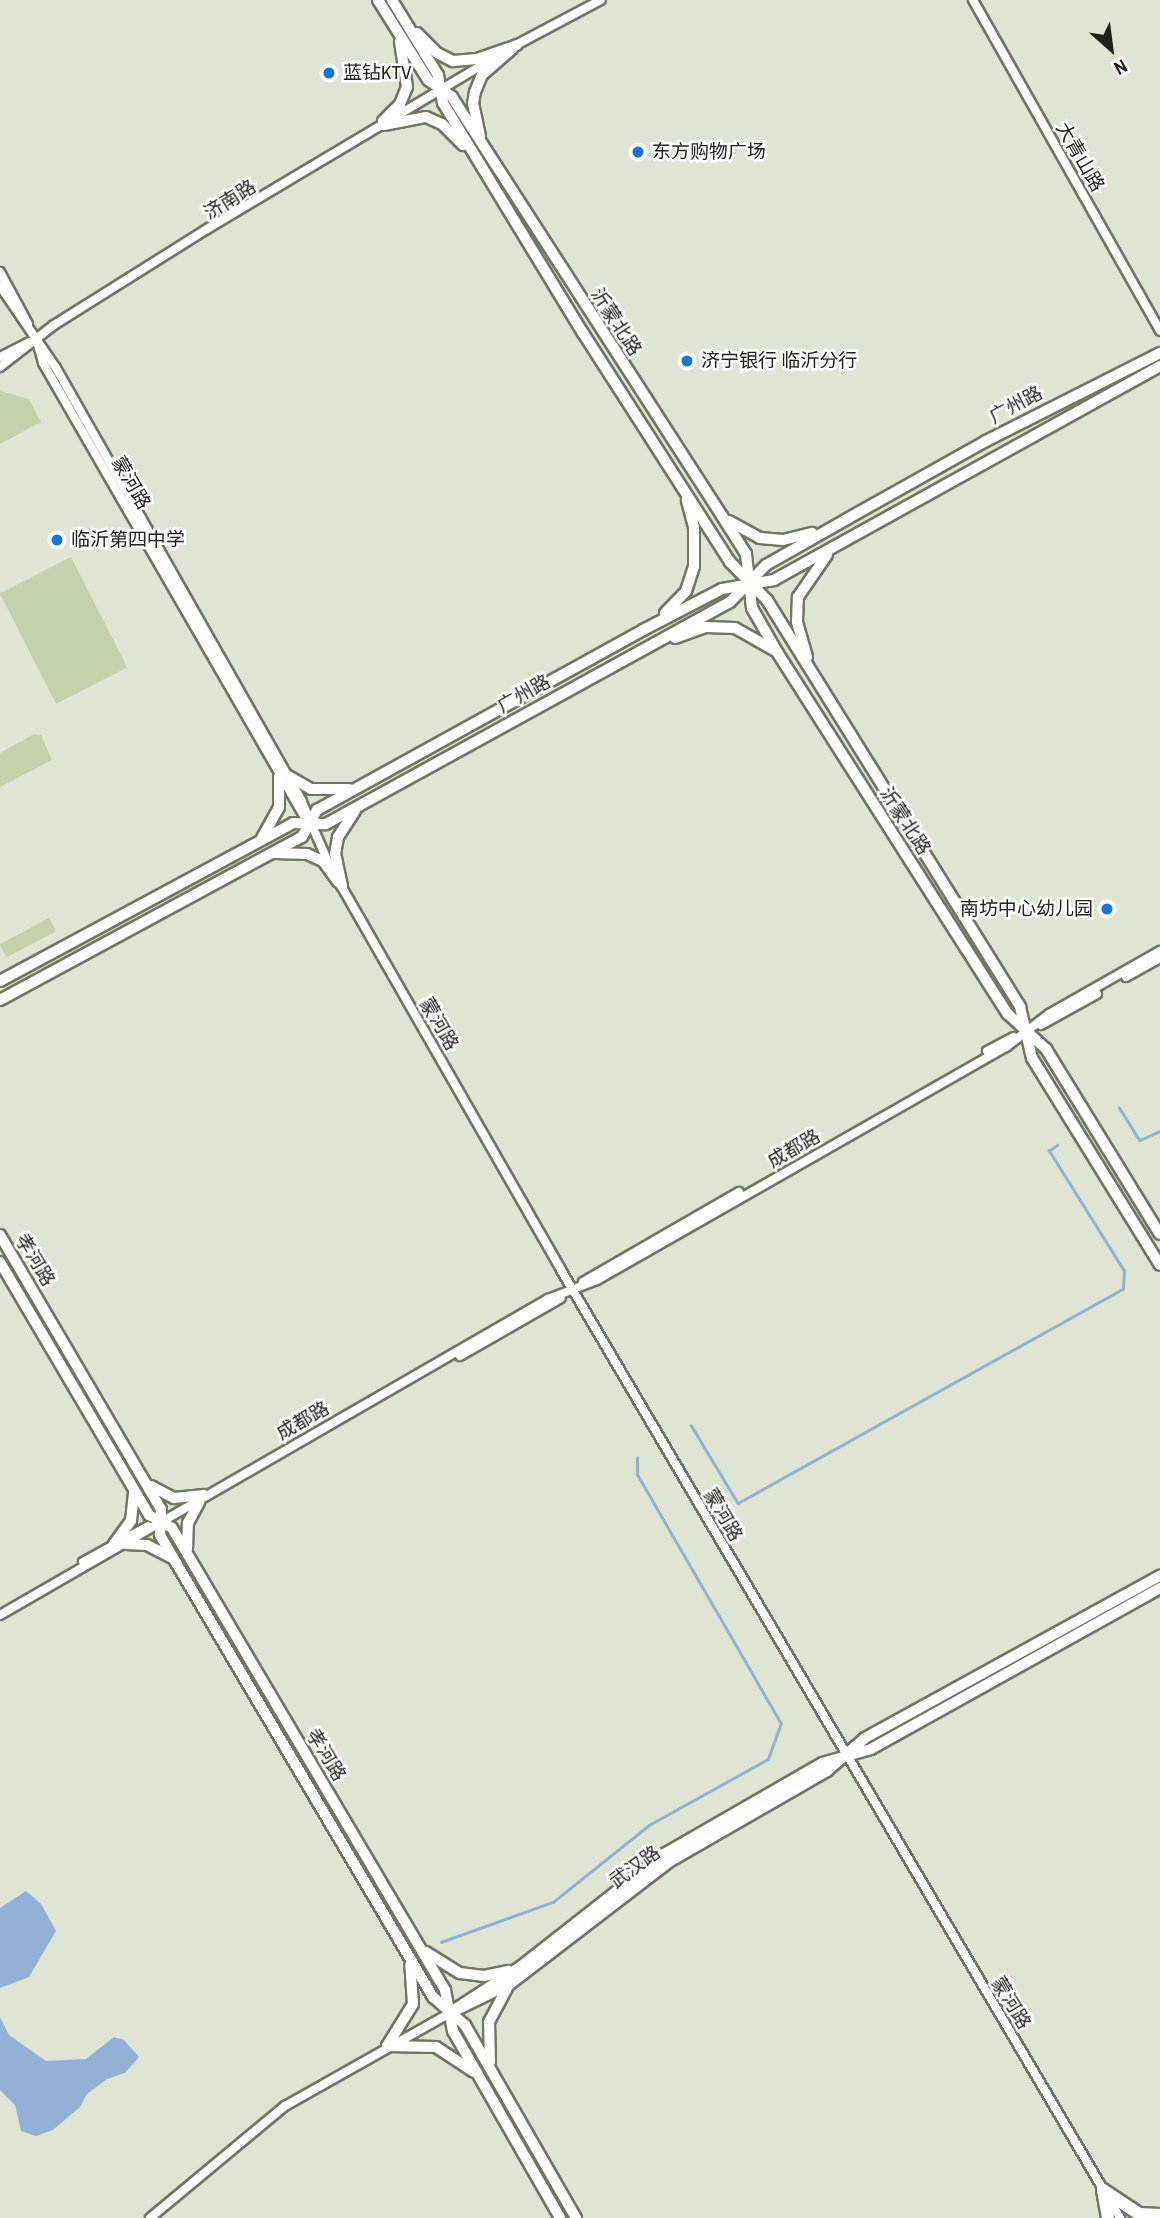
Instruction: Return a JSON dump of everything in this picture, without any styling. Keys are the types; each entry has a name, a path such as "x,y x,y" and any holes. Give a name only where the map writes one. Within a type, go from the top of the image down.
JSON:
{"highway":[{"path":"1103,2190 1139,2214 1160,2215"},
{"path":"1103,2190 1108,2218"}],"main road":[{"name":"沂蒙北路","path":"378,0 398,20 438,75 443,103 722,516 746,554 752,608 777,652 1008,1014 1029,1030 1046,1049 1160,1234"},
{"name":"沂蒙北路","path":"392,0 398,20"},
{"path":"398,20 437,53 453,61 477,59 517,45"},
{"path":"383,123 400,104 407,87 398,20"},
{"path":"482,157 475,114 475,92 482,75 517,45"},
{"path":"383,123 426,117 442,124 482,157"},
{"name":"沂蒙北路","path":"482,157 685,491 730,562 767,600 1020,1007 1029,1030 1032,1058 1160,1265"},
{"name":"广州路","path":"0,981 293,823 326,824 730,602 766,565 847,519 986,441 1160,353"},
{"name":"广州路","path":"0,1000 302,837 317,810 643,630 722,589 774,580 1160,366"},
{"path":"643,630 686,592 694,566 694,527 685,491"},
{"path":"722,516 760,538 783,540 847,519"},
{"path":"814,677 797,622 797,597 821,560 856,533"},
{"path":"649,646 706,627 735,628 777,652"},
{"path":"261,840 279,807 282,775 311,789 355,788"},
{"path":"342,886 335,854 338,836 359,805"},
{"path":"273,853 307,854 323,861 342,886"},
{"name":"孝河路","path":"0,1235 161,1509 160,1535 175,1561 433,1997 465,2025 576,2218"},
{"name":"孝河路","path":"0,1262 149,1515 173,1528 445,1990 453,2031 561,2218"},
{"path":"146,1483 174,1498 202,1498 188,1523 188,1555"},
{"path":"134,1490 131,1521 120,1544 147,1545 175,1561"},
{"name":"武汉路","path":"450,2013 510,1984 669,1862 827,1771 864,1738 1160,1576"},
{"name":"武汉路","path":"450,2013 520,1967 664,1854 844,1754 871,1749 1160,1588"},
{"path":"419,1947 460,1973 484,1976 520,1967"},
{"path":"387,2046 413,2004 408,1955"},
{"path":"492,2071 486,2044 489,2022 510,1984"},
{"path":"387,2046 436,2047 478,2074"}],"street":[{"name":"济南路","path":"0,357 36,339 439,86 601,0"},
{"name":"大青山路","path":"973,0 1160,331"},
{"name":"蒙河路","path":"0,272 36,339 43,363 309,822 342,886 573,1290 844,1754 1120,2218"},
{"name":"蒙河路","path":"0,286 36,339"},
{"name":"济南路","path":"0,367 36,339"},
{"name":"成都路","path":"1029,1030 1049,1014 1160,951"},
{"name":"成都路","path":"0,1615 548,1299 573,1290 1160,958"},
{"name":"成都路","path":"0,1609 120,1544"},
{"name":"武汉路","path":"150,2218 285,2105 450,2013"}],"green space":[{"path":"0,391 29,399 41,422 0,444"},
{"path":"71,557 127,667 56,704 0,593"},
{"path":"34,734 41,735 52,760 0,787 0,753"},
{"path":"49,918 56,931 7,958 0,944"}],"water":[{"path":"26,1891 41,1904 56,1931 29,1977 0,1988 0,1908"},
{"path":"0,2017 9,2035 46,2061 86,2059 114,2037 124,2040 139,2057 125,2073 107,2079 87,2094 80,2107 53,2130 36,2136 21,2131 15,2105 0,2090"}],"waterway":[{"path":"1119,1107 1140,1140 1160,1131"},
{"path":"691,1425 738,1503 1123,1289 1124,1271 1049,1151 1057,1145"},
{"path":"441,1942 553,1902 649,1825 768,1759 781,1724 637,1475 637,1458"}],"place":[{"name":"蓝钻KTV","path":"329,73"},
{"name":"东方购物广场","path":"638,152"},
{"name":"济宁银行 临沂分行","path":"687,361"},
{"name":"临沂第四中学","path":"57,540"},
{"name":"南坊中心幼儿园","path":"1107,909"}]}
